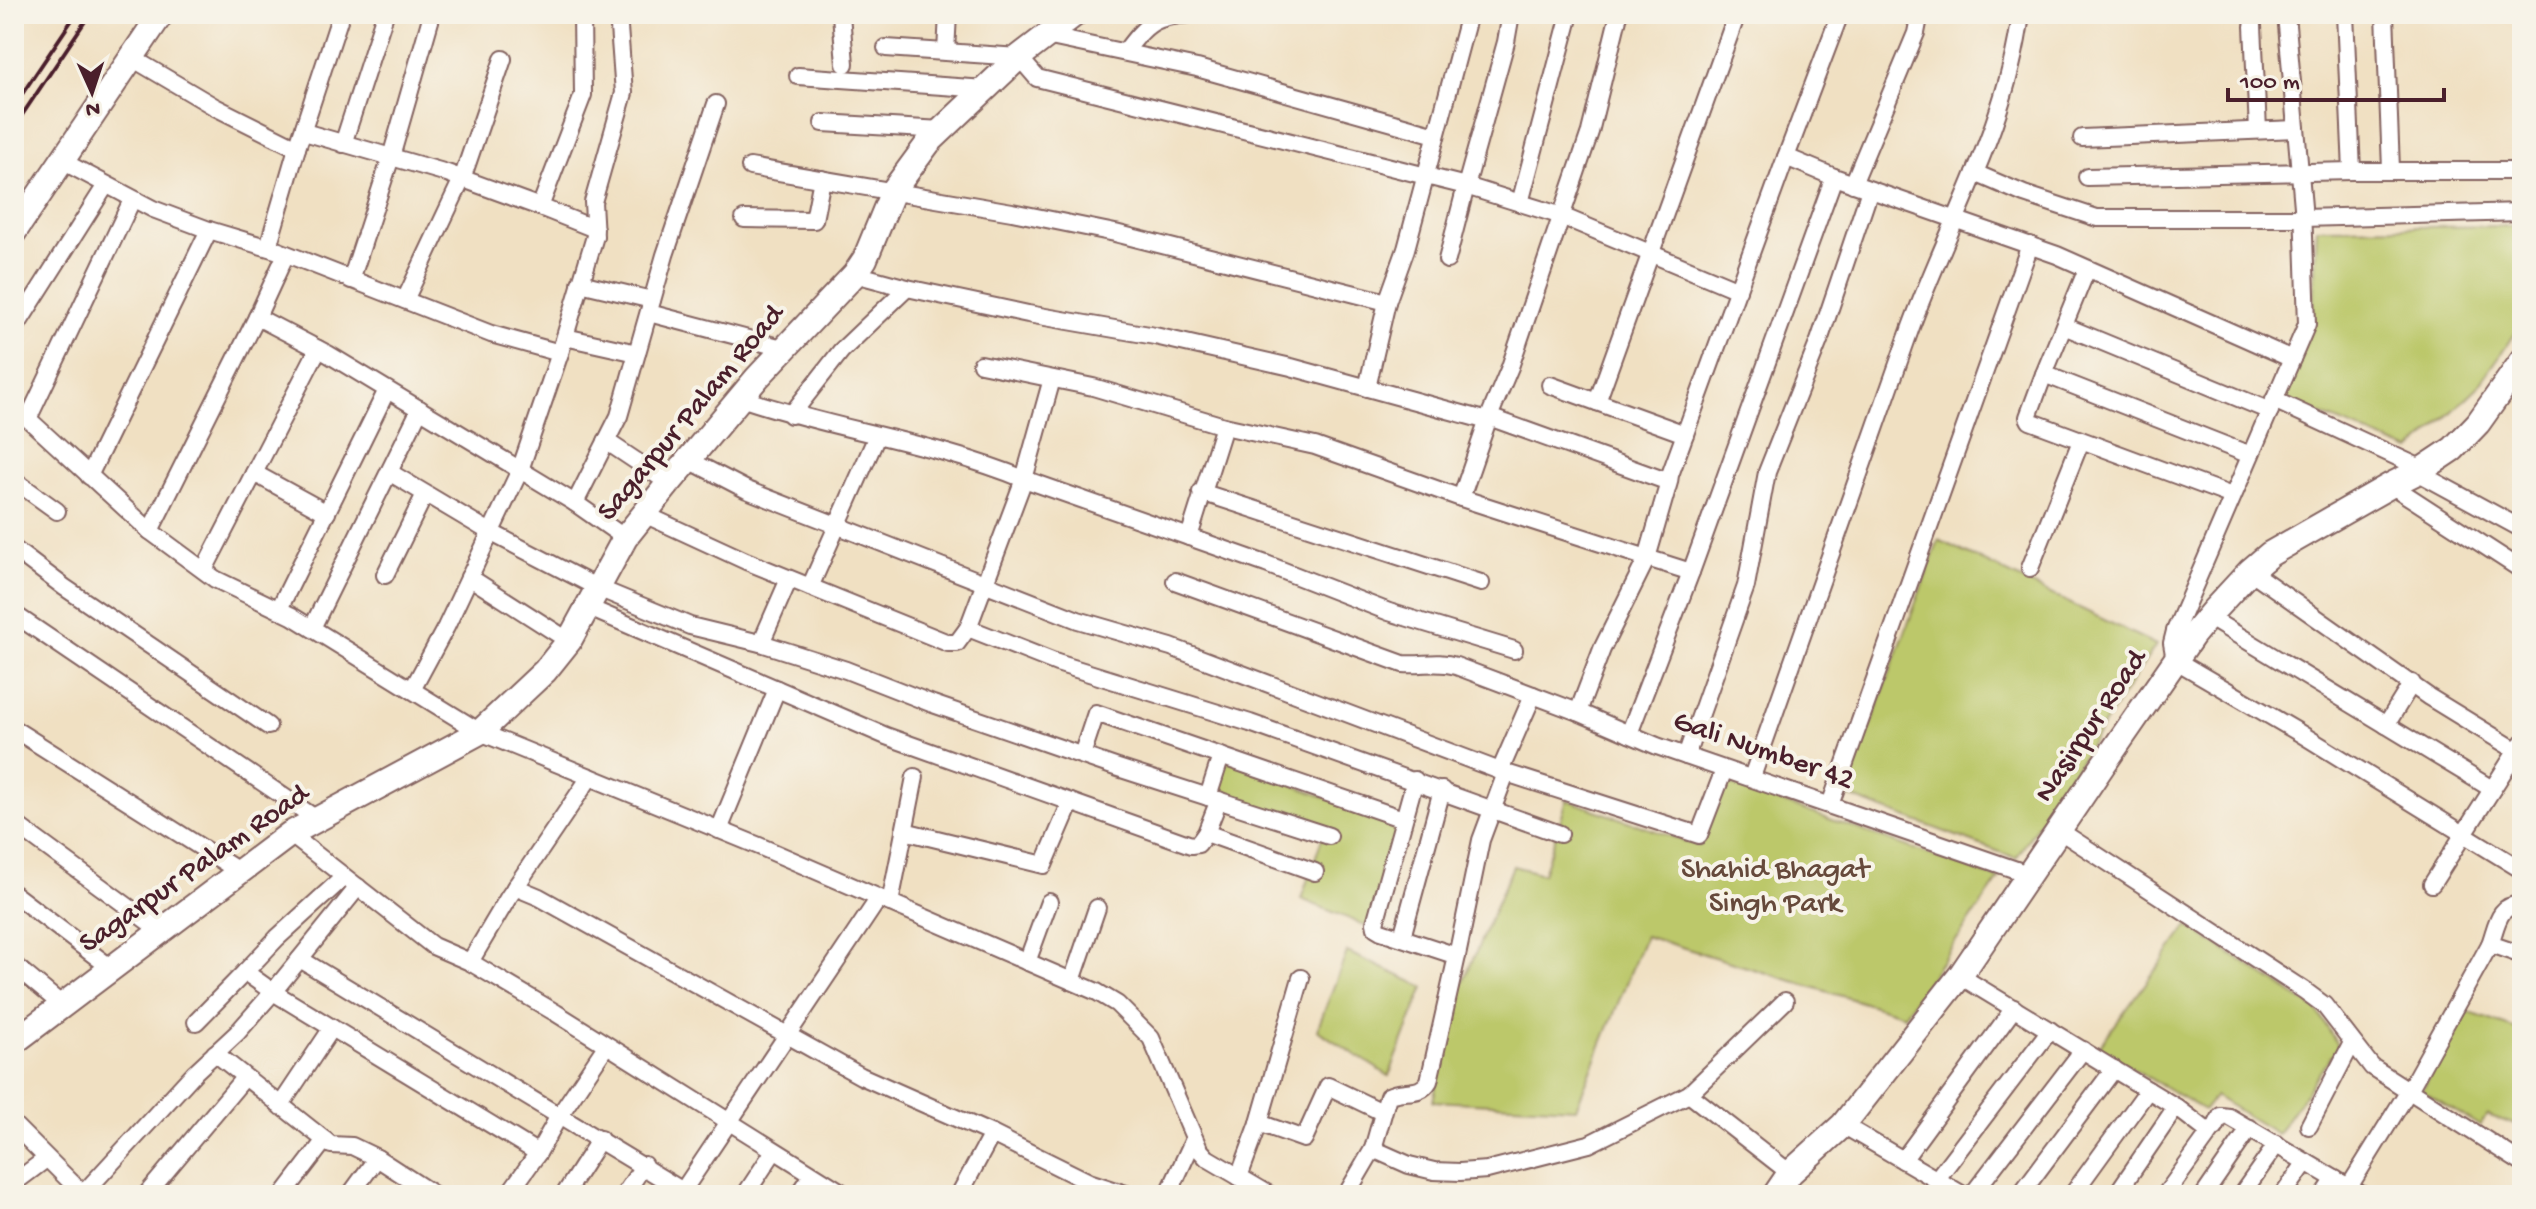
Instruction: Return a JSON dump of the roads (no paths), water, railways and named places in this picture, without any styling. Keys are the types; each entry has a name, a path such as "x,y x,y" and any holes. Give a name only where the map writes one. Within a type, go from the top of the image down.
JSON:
{"street":[{"path":"14,232 161,14"},
{"path":"268,247 341,14"},
{"path":"343,144 385,14"},
{"path":"351,280 391,157 432,14"},
{"path":"540,207 583,95 582,14"},
{"path":"412,690 520,470 593,246 593,202 624,93 618,14"},
{"path":"841,14 845,64"},
{"path":"946,52 948,14"},
{"name":"Sagarpur Palam Road","path":"14,1042 290,834 480,732 545,671 569,641 625,538 741,398 855,274 865,259 893,191 929,142 1019,57 1075,14"},
{"path":"1125,52 1137,35 1158,18 1191,14"},
{"path":"1367,388 1387,302 1406,249 1469,14"},
{"path":"1447,260 1511,14"},
{"path":"1520,203 1570,14"},
{"path":"1461,498 1510,367 1590,132 1619,14"},
{"path":"1597,402 1737,14"},
{"path":"1578,712 1602,649 1647,558 1685,434 1840,14"},
{"path":"1853,184 1916,33 1918,23 1911,14"},
{"path":"1752,777 1912,324 2010,81 2021,14"},
{"path":"2286,14 2300,170 2307,324 2175,631 2172,643 2175,660 2522,870"},
{"path":"2345,14 2352,171"},
{"path":"2385,14 2391,169"},
{"path":"2253,26 2258,130"},
{"path":"1046,36 1197,68 1436,135"},
{"path":"886,48 1019,57 1037,78 1424,174 1520,203 1651,252 1738,290"},
{"path":"132,58 215,107 300,140 343,144 391,157 462,179 595,229"},
{"path":"405,300 462,179 503,59"},
{"path":"798,76 986,89"},
{"path":"575,503 619,416 665,255 716,104"},
{"path":"823,123 942,130"},
{"path":"2082,138 2296,129"},
{"path":"1786,157 1853,184 2030,245 2292,359"},
{"path":"62,161 132,200 209,230 268,247 491,334 637,353"},
{"path":"750,167 1115,233 1387,302"},
{"path":"2087,177 2300,170 2522,171"},
{"path":"1975,173 2024,194 2097,218 2303,218 2522,212"},
{"path":"1629,734 1834,177"},
{"path":"744,219 814,220 822,179"},
{"path":"14,330 106,185"},
{"path":"1686,756 1746,586 1767,472 1819,341 1870,190"},
{"path":"28,419 132,200"},
{"path":"89,476 209,230"},
{"path":"1830,805 2030,245"},
{"path":"150,531 286,254"},
{"path":"2087,269 2028,420 2232,496"},
{"path":"855,274 1028,314 1155,336 1367,388 1488,419 1669,482"},
{"path":"580,283 786,349"},
{"path":"791,415 841,351 907,288"},
{"path":"257,317 420,409 575,503 625,538"},
{"path":"2064,326 2272,406 2420,471 2522,529"},
{"path":"204,570 318,349"},
{"name":"Nasirpur Road","path":"1775,1195 1790,1173 1843,1125 1960,976 2175,660 2208,617 2270,554 2420,471 2453,449 2478,423 2522,361"},
{"path":"981,364 1093,387 1224,426 1315,446 1461,498 1691,572"},
{"path":"2044,374 2250,455"},
{"path":"644,514 789,579 948,643 957,643 968,628 1024,479 1052,379"},
{"path":"1550,385 1685,434"},
{"path":"279,609 387,390"},
{"path":"741,398 791,415 984,462 1332,588 1389,612 1514,650"},
{"path":"14,406 150,531 215,579 312,628 480,732 885,900 1072,981 1117,1004 1151,1038 1194,1139 1207,1158 1270,1195"},
{"path":"312,628 420,409"},
{"path":"1189,537 1224,426"},
{"path":"810,587 877,436"},
{"path":"606,441 669,483"},
{"path":"2030,568 2081,441"},
{"path":"689,460 747,490 1078,620 1171,647 1503,772 1699,835 1724,770"},
{"path":"389,472 592,598 777,689 886,736 1191,845 1198,844 1206,833 1221,756"},
{"path":"254,473 327,513"},
{"path":"14,480 57,511"},
{"path":"2391,485 2522,570"},
{"path":"1201,492 1481,583"},
{"path":"385,575 425,494"},
{"path":"14,549 64,587 268,726"},
{"path":"2250,571 2442,705 2520,749 2432,884"},
{"path":"469,577 569,641"},
{"path":"761,643 789,579"},
{"name":"Gali Number 42","path":"1175,581 1403,664 1444,662 1482,675 1724,770 1752,777 2028,874"},
{"path":"592,598 761,643 846,670 933,704 1329,836"},
{"path":"14,614 318,820"},
{"path":"2208,617 2492,789"},
{"path":"968,628 1057,663 1250,723 1560,834"},
{"path":"2386,725 2412,683"},
{"path":"719,830 777,689"},
{"path":"1346,1195 1373,1149 1386,1100 1392,1093 1419,1091 1429,1081 1481,840 1533,695"},
{"path":"1082,755 1096,713 1403,819"},
{"path":"14,729 240,872"},
{"path":"470,962 515,887 590,777"},
{"path":"300,959 644,1165 682,1193 786,1035 885,900 915,777"},
{"path":"1415,780 1376,928 1457,956"},
{"path":"1402,937 1442,790"},
{"path":"904,831 1044,865 1071,802"},
{"path":"14,823 161,931"},
{"path":"2060,831 2305,991 2324,1005 2372,1067 2522,1163"},
{"path":"1206,833 1315,872"},
{"path":"290,834 433,946 470,962 846,1195"},
{"path":"14,1125 83,1195 273,992 300,959 351,882"},
{"path":"196,1022 277,938 351,882"},
{"path":"515,887 539,897 861,1076 992,1134 1086,1188 1129,1195"},
{"path":"14,894 111,968"},
{"path":"1027,962 1049,902"},
{"path":"2324,1195 2349,1187 2409,1090 2490,944 2503,910 2509,905 2522,905"},
{"path":"1072,981 1097,908"},
{"path":"2490,944 2522,955"},
{"path":"14,965 62,1005"},
{"path":"245,972 538,1153"},
{"path":"1960,976 2176,1107 2206,1130 2212,1130"},
{"path":"1239,1177 1259,1123 1301,978"},
{"path":"1373,1149 1409,1165 1434,1171 1487,1170 1589,1144 1689,1094 1785,1001"},
{"path":"1903,1160 2014,1008"},
{"path":"280,1106 332,1028"},
{"path":"1936,1180 2050,1030"},
{"path":"2309,1126 2352,1043"},
{"path":"508,1195 606,1046"},
{"path":"1972,1195 2083,1050"},
{"path":"215,1053 325,1140 336,1147 352,1146 377,1158 423,1192"},
{"path":"2020,1195 2114,1069"},
{"path":"146,1195 244,1078"},
{"path":"1259,1123 1304,1139 1328,1086 1382,1112"},
{"path":"2072,1195 2148,1090"},
{"path":"1689,1094 1790,1173"},
{"path":"2116,1195 2176,1107"},
{"path":"2165,1195 2224,1115 2349,1187"},
{"path":"1843,1125 1963,1195"},
{"path":"2204,1195 2250,1128"},
{"path":"959,1195 992,1134"},
{"path":"564,1195 600,1139"},
{"path":"1168,1195 1194,1139"},
{"path":"283,1195 325,1140"},
{"path":"2241,1195 2277,1144"},
{"path":"745,1195 774,1151"},
{"path":"350,1195 377,1158"},
{"path":"14,1183 46,1159"},
{"path":"2283,1195 2306,1162"},
{"path":"624,1195 644,1165"},
{"path":"799,1195 812,1175"}],"railway":[{"path":"14,106 76,14"},
{"path":"14,127 90,14"}],"park label":[{"name":"Shahid Bhagat Singh Park","path":"1775,888"}]}
